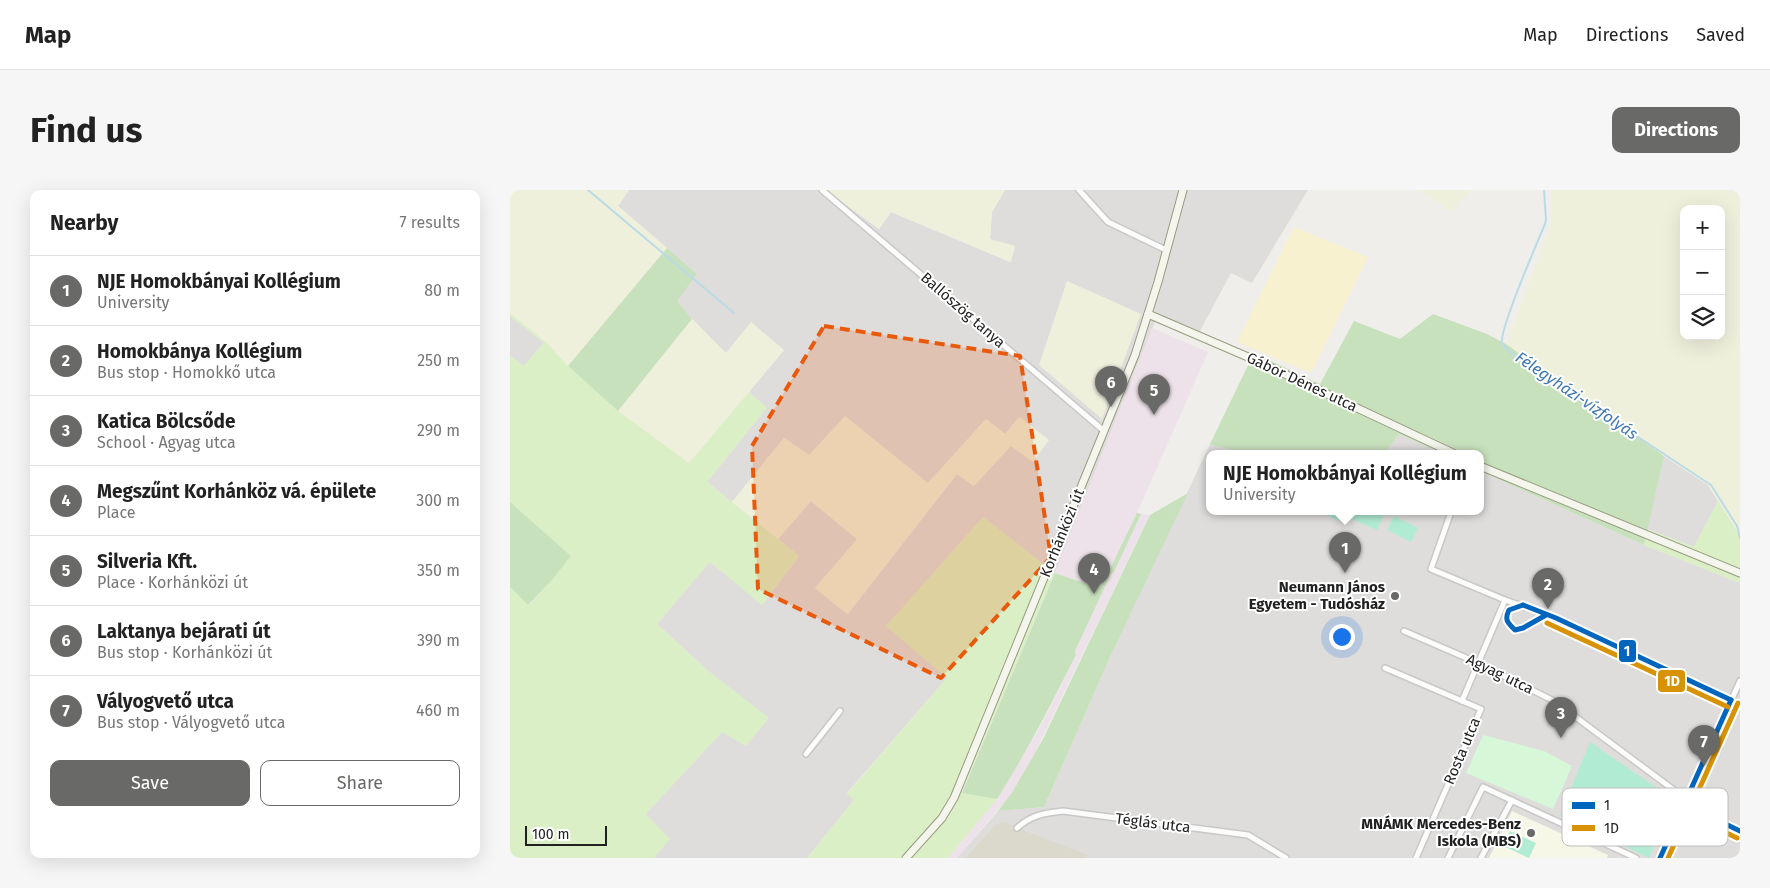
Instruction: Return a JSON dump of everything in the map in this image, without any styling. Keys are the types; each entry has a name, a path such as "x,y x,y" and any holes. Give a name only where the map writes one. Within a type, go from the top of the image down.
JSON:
{"street":[{"name":"Ballószög tanya","path":"822,190 1104,431"},
{"path":"1079,190 1108,222 1166,250"},
{"name":"Korhánközi út","path":"906,858 942,818 954,798 1135,355 1182,190"},
{"name":"Gábor Dénes utca","path":"1148,314 1255,360 1446,450"},
{"path":"1484,468 1740,573"},
{"path":"1450,515 1432,569 1505,600 1556,618 1731,700"},
{"name":"Rosta utca","path":"1416,858 1481,709 1462,701 1505,600"},
{"name":"Agyag utca","path":"1404,631 1478,663 1554,701 1667,788"},
{"path":"1385,668 1462,701"},
{"path":"1691,788 1740,681"},
{"path":"806,754 840,711"},
{"path":"1448,858 1483,787 1562,823"},
{"path":"1481,858 1512,800"},
{"name":"Téglás utca","path":"1017,828 1025,820 1039,814 1063,811 1248,835 1286,858"},
{"name":"Agyag utca","path":"1728,825 1740,831"},
{"path":"1610,846 1636,858"},
{"path":"1660,858 1665,846"}],"highlighted area":[{"path":"824,326 1020,356 1051,557 941,678 758,589 752,446"}],"shaded area":[{"path":"510,190 629,190 618,206 667,248 568,366 548,344 510,313"},
{"path":"629,190 826,190 879,229 891,212 1010,262 1015,246 990,240 992,212 1005,190 1308,190 1252,283 1231,273 1200,331 1158,314 1055,573 983,517 887,626 947,678 847,793 854,800 807,858 654,858 669,839 645,814 722,732 706,669 657,624 710,561 762,605 799,556 778,539 811,501 858,540 815,588 848,614 957,474 974,486 1011,445 1019,417 1005,434 986,419 928,483 809,455 784,438 732,502 707,482 766,408 749,392 784,350 726,354 692,319 676,301 697,274 618,206"},
{"path":"826,190 1005,190 992,212 990,239 1015,246 1011,262 891,212 879,229"},
{"path":"1419,190 1471,190 1452,212"},
{"path":"1552,190 1740,190 1740,536 1708,485 1506,344 1551,224"},
{"path":"1067,281 1141,314 1102,419 1039,365"},
{"path":"510,316 544,343 524,366 510,356"},
{"path":"692,319 726,353 751,322 784,350 689,463 618,411"},
{"path":"1152,328 1208,352 1137,513 1108,573 1087,584 1055,573"},
{"path":"845,416 928,483 986,419 1005,434 1020,417 1049,440 1033,462 1011,446 974,486 957,474 847,614 815,588 857,539 811,501 778,539 732,502 784,438 809,455"},
{"path":"1399,434 1435,450 1387,450"},
{"path":"1210,444 1232,450 1207,450"},
{"path":"1206,453 1206,515 1484,515 1484,473 1644,545 1740,583 1740,858 957,858 998,811 1044,807 1111,655"},
{"path":"1664,456 1708,485 1718,501 1694,547 1647,529"},
{"path":"1141,514 1150,515 1028,767 1013,792 957,858 948,858 997,799 1040,727 1076,656 1075,651"},
{"name":"MNÁMK Mercedes-Benz Iskola (MBS)","path":"1512,811 1562,834 1562,846 1588,846 1608,855 1607,858 1489,858"},
{"path":"1006,822 1088,855 1086,858 966,858 995,825"}],"green space":[{"path":"667,248 697,274 677,301 692,319 618,411 568,366"},
{"path":"510,313 548,344 568,366 618,411 689,463 749,392 767,408 707,482 799,556 762,605 710,562 657,624 706,669 769,718 746,746 722,732 646,814 670,839 654,858 510,858 510,587 529,605 571,556 510,502 510,356 524,366 544,343 510,316"},
{"path":"1433,314 1487,334 1506,344 1664,456 1644,545 1484,473 1484,450 1435,450 1399,434 1387,450 1232,450 1210,444 1254,353 1320,384 1354,321 1400,339"},
{"path":"1188,493 1111,655 1044,807 998,811 1013,791 1043,739 1150,515"},
{"path":"1718,501 1740,536 1740,583 1644,545 1647,529 1694,547"},
{"path":"510,502 571,556 552,580 528,605 510,587"},
{"path":"1137,513 1141,514 1075,651 1076,655 1029,746 997,799 962,793 1055,573 1087,584 1095,569 1108,573"},
{"path":"1326,515 1342,515 1339,521"},
{"path":"1348,515 1384,515 1377,530 1347,517"},
{"path":"1394,516 1418,528 1411,542 1387,530"},
{"path":"983,517 1055,573 962,792 997,799 948,858 807,858 854,800 847,794 947,678 886,626"},
{"path":"1483,735 1544,751 1572,766 1553,809 1466,773"},
{"path":"1590,742 1657,788 1571,788"},
{"path":"1510,831 1536,843 1529,858 1503,846"},
{"path":"1624,846 1654,846 1649,858"}],"sand":[{"path":"1294,227 1368,257 1311,373 1237,342"}],"waterway":[{"path":"588,190 734,313"},
{"name":"Félegyházi-vízfolyás","path":"1544,190 1545,224 1507,320 1503,334 1503,344 1515,356 1711,485 1737,526 1740,538"}],"transit line":[{"name":"1","path":"1523,605 1556,618 1731,700"},
{"name":"1","path":"1523,605 1509,610 1507,616 1510,625 1515,630 1523,628 1546,615"},
{"name":"1D","path":"1547,623 1728,707"},
{"name":"1","path":"1691,788 1731,700"},
{"name":"1D","path":"1700,788 1738,703"},
{"name":"1","path":"1728,825 1740,831"},
{"name":"1D","path":"1728,834 1737,838"},
{"name":"1","path":"1660,858 1665,846"},
{"name":"1D","path":"1668,858 1673,846"}],"place":[{"name":"Laktanya bejárati út","path":"1111,407"},
{"name":"Silveria Kft.","path":"1154,415"},
{"name":"NJE Homokbányai Kollégium","path":"1345,573"},
{"name":"Megszűnt Korhánköz vá. épülete","path":"1094,594"},
{"name":"Neumann János Egyetem - Tudósház","path":"1395,596"},
{"name":"Homokbánya Kollégium","path":"1548,609"},
{"name":"Katica Bölcsőde","path":"1561,738"},
{"name":"Vályogvető utca","path":"1704,766"},
{"name":"MNÁMK Mercedes-Benz Iskola (MBS)","path":"1531,833"}]}
